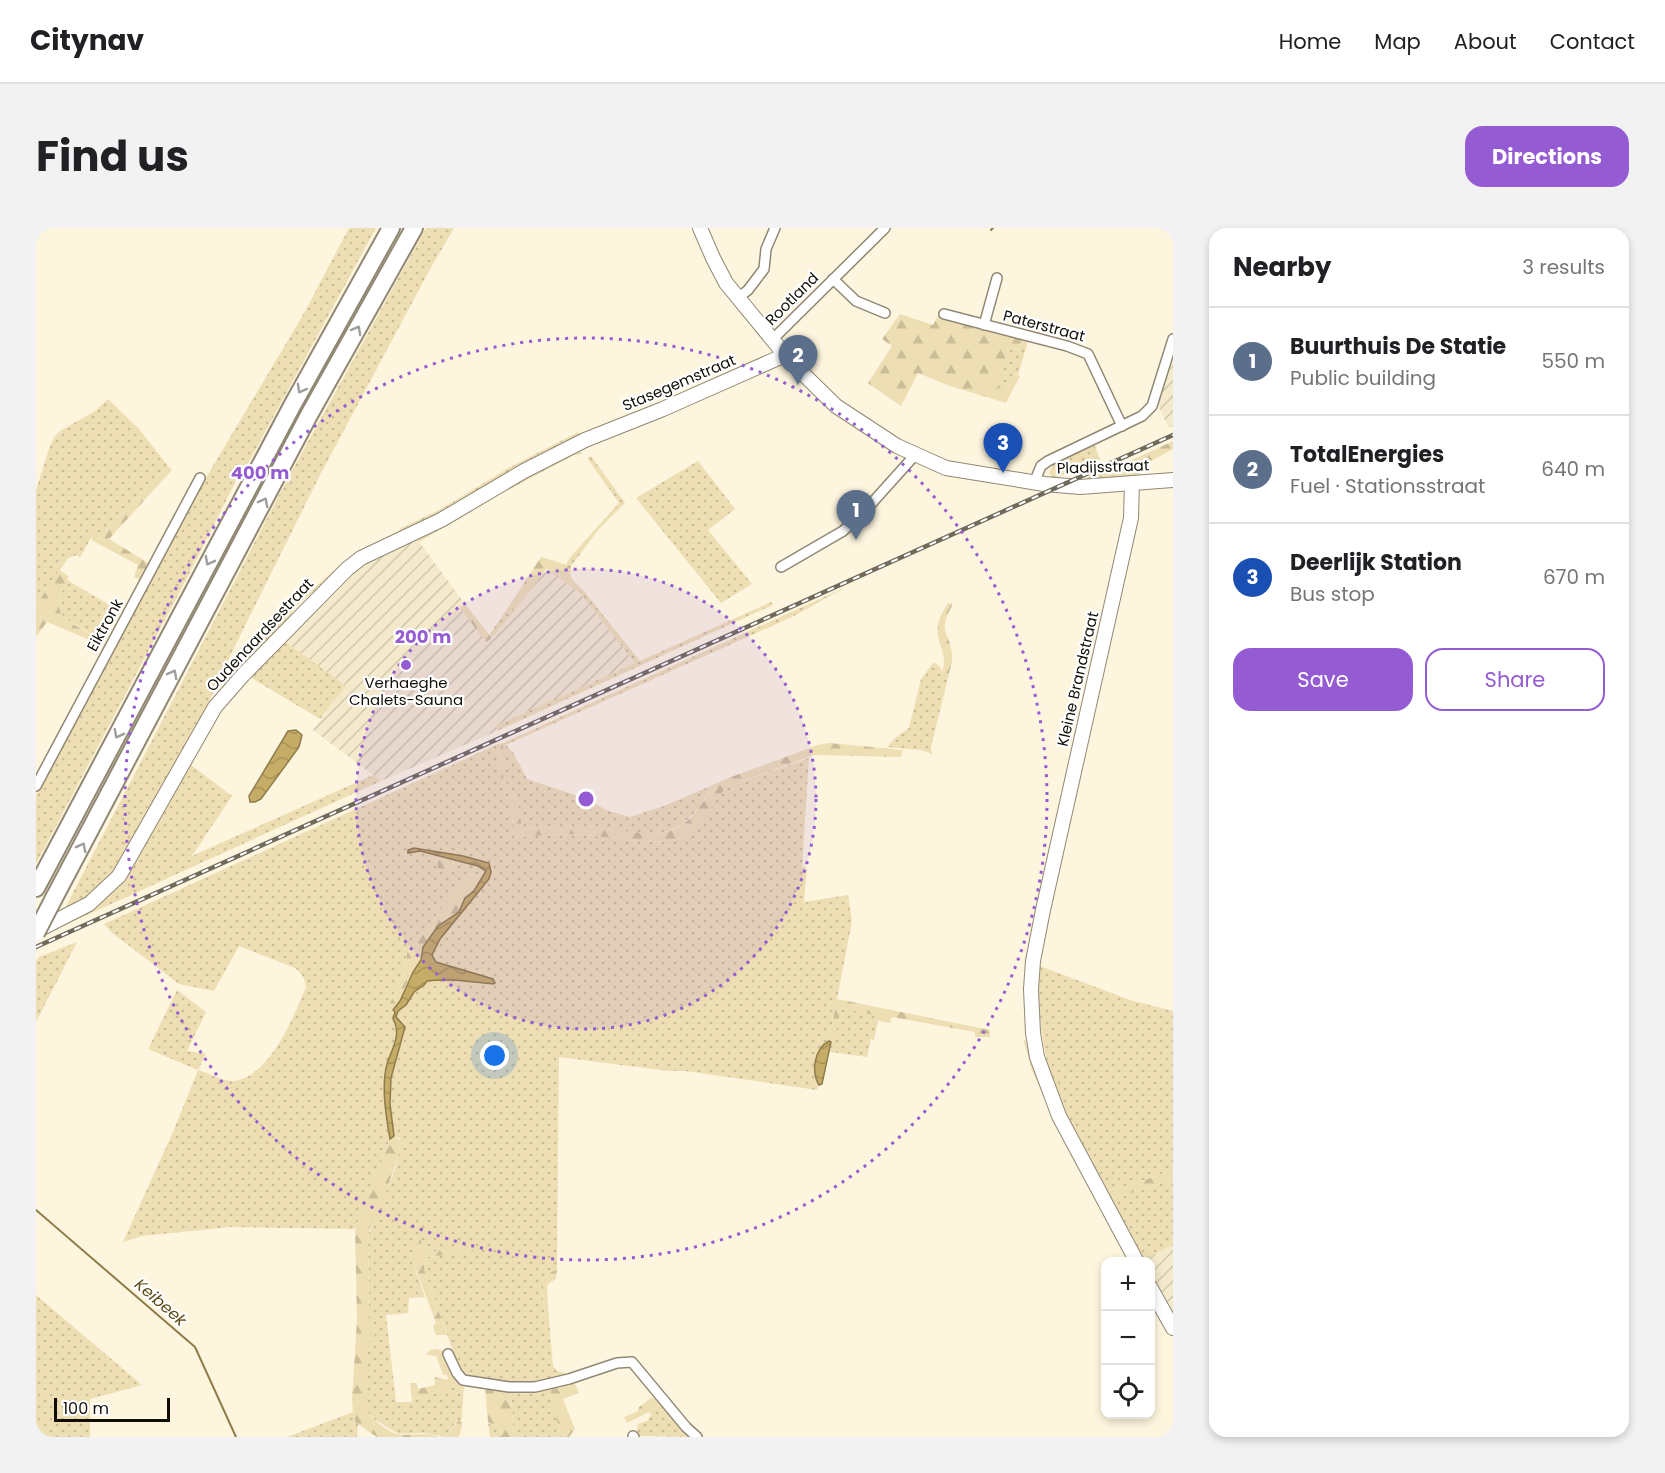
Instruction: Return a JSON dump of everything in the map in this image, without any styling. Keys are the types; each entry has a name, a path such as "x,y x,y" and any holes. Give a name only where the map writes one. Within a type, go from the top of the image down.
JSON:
{"highway":[{"path":"36,888 292,404 391,228"},
{"path":"36,932 309,415 414,228"}],"street":[{"name":"Pladijsstraat","path":"700,228 719,270 738,298 785,356 836,406 915,455 946,468 1034,483 1080,487 1173,480"},
{"path":"738,298 748,290 764,269 766,249 775,228"},
{"name":"Rootland","path":"772,340 885,228"},
{"name":"Paterstraat","path":"984,325 997,278"},
{"name":"Rootland","path":"833,279 856,301 885,313"},
{"name":"Paterstraat","path":"944,314 1067,346 1088,354 1122,426"},
{"path":"1034,483 1041,465 1142,416 1152,406 1173,339"},
{"name":"Stasegemstraat","path":"585,440 785,356"},
{"name":"Oudenaardsestraat","path":"36,932 90,904 119,876 215,707 347,568 361,558 441,520 524,471 585,440"},
{"path":"781,567 843,531 863,513 915,455"},
{"name":"Eiktronk","path":"36,786 200,478"},
{"name":"Kleine Brandstraat","path":"1132,483 1131,518 1049,882 1037,939 1030,989 1033,1033 1037,1057 1045,1082 1059,1116 1134,1257"},
{"path":"1155,1296 1173,1328"},
{"path":"448,1354 463,1380 509,1387 535,1387 569,1379 617,1363 632,1362 697,1437"}],"shaded area":[{"path":"1173,362 1173,426 1169,428 1157,404"},
{"path":"417,539 465,604 460,608 486,641 493,638 546,569 579,592 635,663 495,726 497,731 381,781 313,730 345,686 284,641 345,575 371,557"},
{"path":"1173,1245 1173,1317 1155,1282 1155,1257 1149,1257"}],"green space":[{"path":"349,228 376,228 245,469 238,477 36,864 36,795 198,491 303,315"},
{"path":"426,228 454,228 319,477 208,704 124,861 104,886 62,914 288,478"},
{"path":"900,314 933,325 938,315 1022,339 1019,349 1011,347 995,387 1006,392 1014,374 1020,376 1006,403 947,385 918,373 901,406 868,383 892,346 882,339"},
{"path":"1022,339 1028,341 1018,375 1014,374 1006,392 994,388 1011,347 1018,349"},
{"path":"108,399 139,429 168,466 98,539 92,536 80,558 77,555 68,558 39,601 36,599 36,490 49,449 54,437 60,431 95,411"},
{"path":"578,432 581,435 485,491 403,532 399,529 439,510 510,467"},
{"path":"1173,441 1173,449 1140,467 1141,456"},
{"path":"1094,444 1100,459 1054,479 1049,473 1053,464"},
{"path":"579,450 582,454 574,455 499,495 419,542 417,539 489,495"},
{"path":"591,456 625,503 599,529 571,566 566,564 572,555 619,503 587,458"},
{"path":"1141,456 1140,476 1084,481 1084,479"},
{"path":"698,461 735,509 708,530 752,584 721,603 636,498"},
{"path":"168,466 172,470 109,539 150,564 141,580 134,577 138,565 91,540 93,536 98,539"},
{"path":"541,557 571,566 571,577 582,589 579,592 546,569 515,610 509,606"},
{"path":"343,562 328,579 297,606 287,623 218,697 227,678 280,619"},
{"path":"59,570 69,576 63,588 59,606 60,612 70,622 90,634 108,604 116,609 99,644 47,622 36,637 36,599 39,601"},
{"path":"67,580 108,604 91,634 61,614 59,601"},
{"path":"846,587 792,617 506,745 514,754 527,779 587,799 606,810 630,817 664,806 722,781 684,823 667,831 656,833 578,827 521,829 518,804 503,777 503,743"},
{"path":"582,589 640,661 771,602 773,605 497,731 495,726 635,663 579,592"},
{"path":"948,603 953,604 945,621 945,631 952,655 949,674 942,673 944,659 938,638 939,619"},
{"path":"465,604 492,638 486,642 460,608"},
{"path":"509,606 515,610 492,638 490,634"},
{"path":"284,641 346,686 320,719 250,677"},
{"path":"934,662 941,668 942,673 949,674 931,747 932,754 921,750 887,747 909,728 921,679"},
{"path":"503,743 503,777 518,804 522,829 587,827 646,833 669,831 679,827 691,817 711,791 723,780 818,745 829,743 903,750 901,757 814,755 728,787 717,798 702,823 691,833 666,841 634,841 573,834 518,837 513,831 512,800 500,777 498,744"},
{"path":"498,744 500,777 512,800 513,831 518,837 573,834 634,841 666,841 679,838 697,828 717,798 728,787 809,758 802,867 807,868 804,902 848,895 852,921 829,1041 821,1049 816,1061 819,1085 817,1090 685,1071 668,1071 559,1057 557,1270 548,1273 541,1284 546,1320 549,1320 553,1366 557,1371 573,1375 533,1386 466,1378 454,1354 424,1269 428,1257 476,1251 476,1246 426,1253 423,1249 416,1247 411,1256 425,1297 409,1298 408,1313 386,1315 396,1402 411,1402 431,1395 459,1380 464,1384 461,1422 457,1421 445,1437 424,1433 398,1434 374,1419 367,1411 367,1343 374,1338 373,1324 369,1316 368,1238 393,1175 399,1149 399,1138 394,1136 390,1093 400,1030 396,1015 426,981 445,978 493,984 493,979 436,962 432,955 440,939 489,879 489,863 422,848 415,851 437,856 438,869 445,871 454,864 454,859 478,866 486,871 482,878 474,873 471,875 437,914 415,944 408,949 403,974 389,1006 395,1012 393,1019 398,1030 387,1065 390,1139 355,1229 230,1227 142,1236 123,1242 173,1132 198,1070 221,1079 234,1081 247,1077 259,1069 279,1043 295,1013 306,987 303,976 295,968 239,946 214,991 179,984 111,932 104,924"},
{"path":"187,762 232,796 192,856 373,775 381,781 54,930 56,926 99,901"},
{"path":"437,856 454,859 452,869 445,871 438,869"},
{"path":"474,873 482,878 474,891 465,898 459,912 438,926 423,946 421,960 406,984 400,1001 392,1010 389,1006 403,974 408,949 415,944 464,881"},
{"path":"77,942 36,1022 36,962 39,957"},
{"path":"1040,966 1130,1000 1173,1011 1173,1171 1106,1192 1070,1127 1054,1089 1042,1037 1039,1002"},
{"path":"177,990 206,1012 187,1051 206,1054 198,1070 148,1049"},
{"path":"837,999 990,1030 990,1037 975,1037 975,1032 892,1017 890,1023 874,1020 874,1015 841,1008 834,1043 829,1041"},
{"path":"840,1007 874,1015 874,1020 878,1021 867,1057 830,1052"},
{"path":"1023,1039 1030,1043 1049,1107 1032,1071"},
{"path":"394,1136 401,1142 401,1149 382,1203 370,1227 368,1238 369,1316 373,1324 374,1338 367,1343 367,1411 378,1423 393,1433 438,1437 377,1437 356,1423 353,1412 357,1320 355,1229 390,1139"},
{"path":"1173,1171 1173,1179 1111,1200 1106,1192"},
{"path":"1173,1179 1173,1245 1149,1257 1141,1257 1111,1200"},
{"path":"417,1239 420,1239 426,1253 476,1245 476,1251 428,1257 424,1269 447,1335 436,1335 433,1326 436,1323 411,1256"},
{"path":"557,1270 556,1279 547,1287 549,1320 546,1320 541,1284 548,1273"},
{"path":"36,1295 142,1385 90,1399 90,1437 36,1437"},
{"path":"437,1349 454,1354 466,1378 431,1395 412,1400 410,1383 417,1383 418,1389 435,1385 434,1377 448,1380 447,1375 443,1375 436,1356 426,1355 430,1350"},
{"path":"573,1380 579,1393 563,1399 575,1429 569,1437 561,1437 549,1387"},
{"path":"485,1387 538,1389 537,1392 511,1394 514,1437 502,1437 499,1427 488,1422"},
{"path":"549,1387 561,1437 514,1437 511,1394 537,1393 538,1389"},
{"path":"651,1398 656,1399 659,1403 649,1412 627,1423 624,1417 637,1412 639,1407"},
{"path":"663,1400 694,1437 636,1436 638,1424 647,1421 651,1415 649,1412"},
{"path":"353,1412 358,1424 357,1437 287,1437"},
{"path":"458,1421 463,1422 459,1437 445,1437"},
{"path":"488,1422 499,1427 502,1437 490,1437"}],"water":[{"path":"296,730 302,735 299,747 261,799 250,802 249,796 288,731"},
{"path":"414,848 489,863 491,872 489,879 440,939 432,955 436,962 493,979 495,983 427,981 398,1011 396,1017 405,1027 391,1078 390,1104 394,1136 390,1139 384,1082 397,1031 393,1010 421,960 423,947 438,926 459,912 465,898 474,891 486,871 478,866 420,851 408,853 408,850"},
{"path":"829,1041 831,1042 822,1084 819,1085 815,1074 815,1061 820,1049"}],"waterway":[{"name":"Keibeek","path":"36,1210 195,1347 236,1437"}],"railway":[{"path":"36,947 1173,435"}],"place":[{"name":"TotalEnergies","path":"798,385"},
{"name":"Deerlijk Station","path":"1003,473"},
{"name":"Buurthuis De Statie","path":"856,540"},
{"name":"Verhaeghe Chalets-Sauna","path":"406,665"}]}
